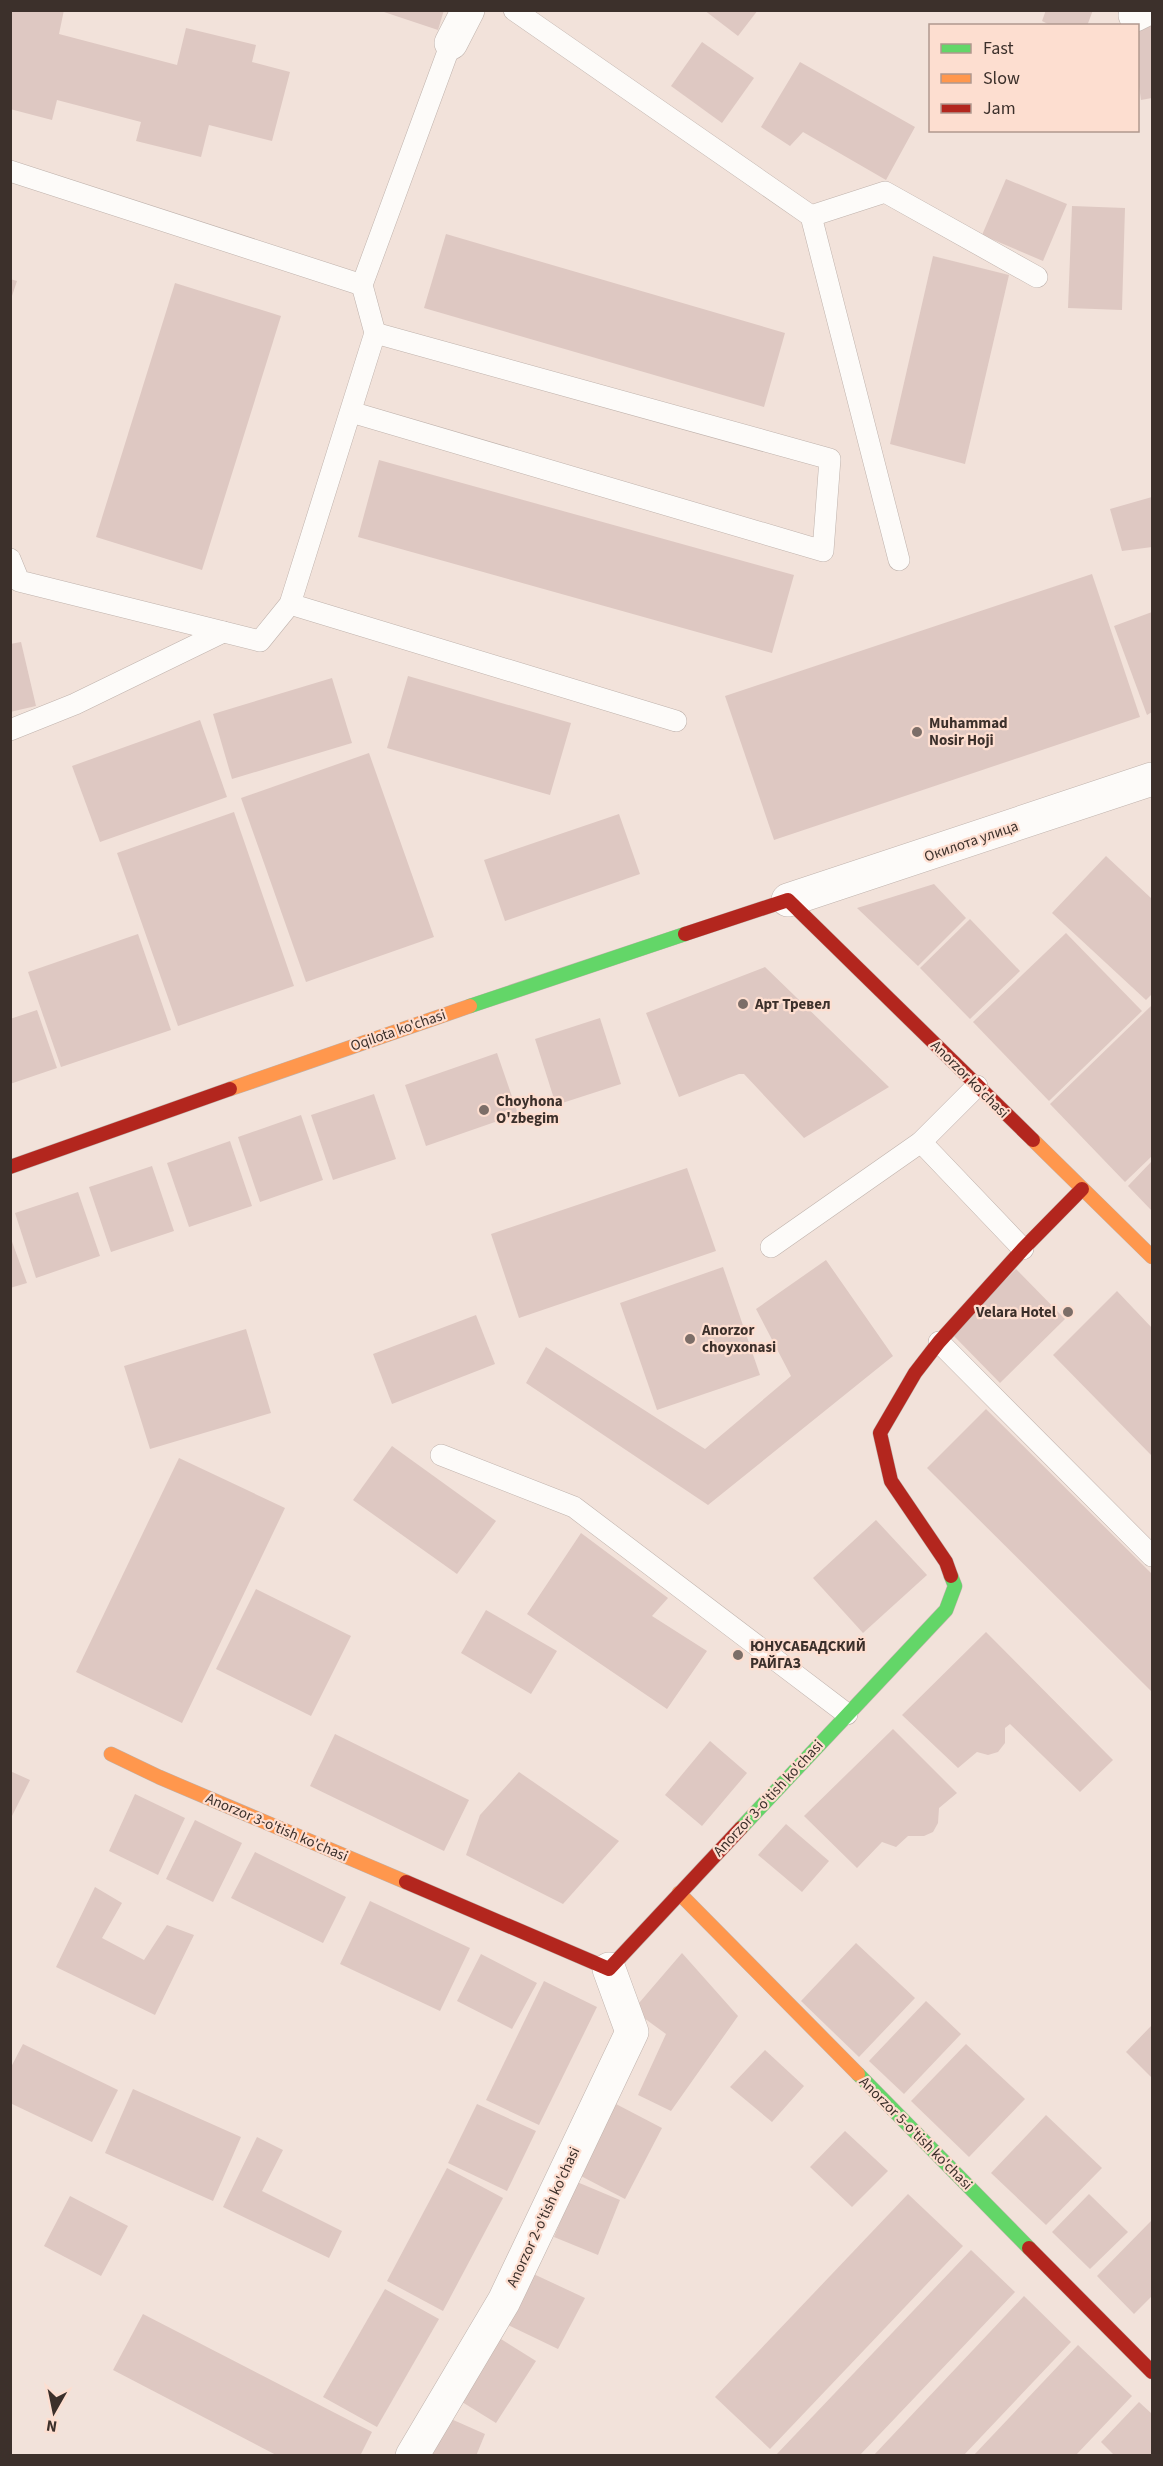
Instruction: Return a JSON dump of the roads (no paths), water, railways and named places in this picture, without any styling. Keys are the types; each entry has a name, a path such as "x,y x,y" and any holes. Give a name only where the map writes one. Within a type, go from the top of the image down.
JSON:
{"street":[{"path":"452,43 468,10"},
{"name":"Окилота улица","path":"788,900 1152,779"},
{"name":"Anorzor ko'chasi","path":"788,900 1152,1257"},
{"name":"Oqilota ko'chasi","path":"10,1167 406,1027 788,900"},
{"name":"Anorzor 3-o'tish ko'chasi","path":"111,1754 159,1777 609,1969 946,1611 955,1586 946,1562 891,1481 880,1433 915,1373 939,1342 1023,1249 1082,1189"},
{"name":"Anorzor 5-o'tish ko'chasi","path":"679,1893 1152,2372"},
{"name":"Anorzor 2-o'tish ko'chasi","path":"412,2456 504,2301 632,2032 609,1969"}],"lane":[{"path":"514,10 811,216 899,560"},
{"path":"10,559 19,581 260,641 290,604 375,333 362,285 452,43"},
{"path":"10,171 362,285"},
{"path":"811,216 885,192 1037,277"},
{"path":"351,412 823,551 830,459 375,333"},
{"path":"290,604 676,721"},
{"path":"10,730 75,704 223,632"},
{"path":"771,1248 921,1142 977,1086"},
{"path":"921,1142 1023,1249"},
{"path":"939,1342 1152,1556"},
{"path":"441,1455 574,1507 847,1714"}],"place":[{"name":"Muhammad Nosir Hoji","path":"917,732"},
{"name":"Арт Тревел","path":"743,1004"},
{"name":"Choyhona O'zbegim","path":"484,1110"},
{"name":"Velara Hotel","path":"1068,1312"},
{"name":"Anorzor choyxonasi","path":"690,1339"},
{"name":"ЮНУСАБАДСКИЙ РАЙГАЗ","path":"738,1655"}]}
